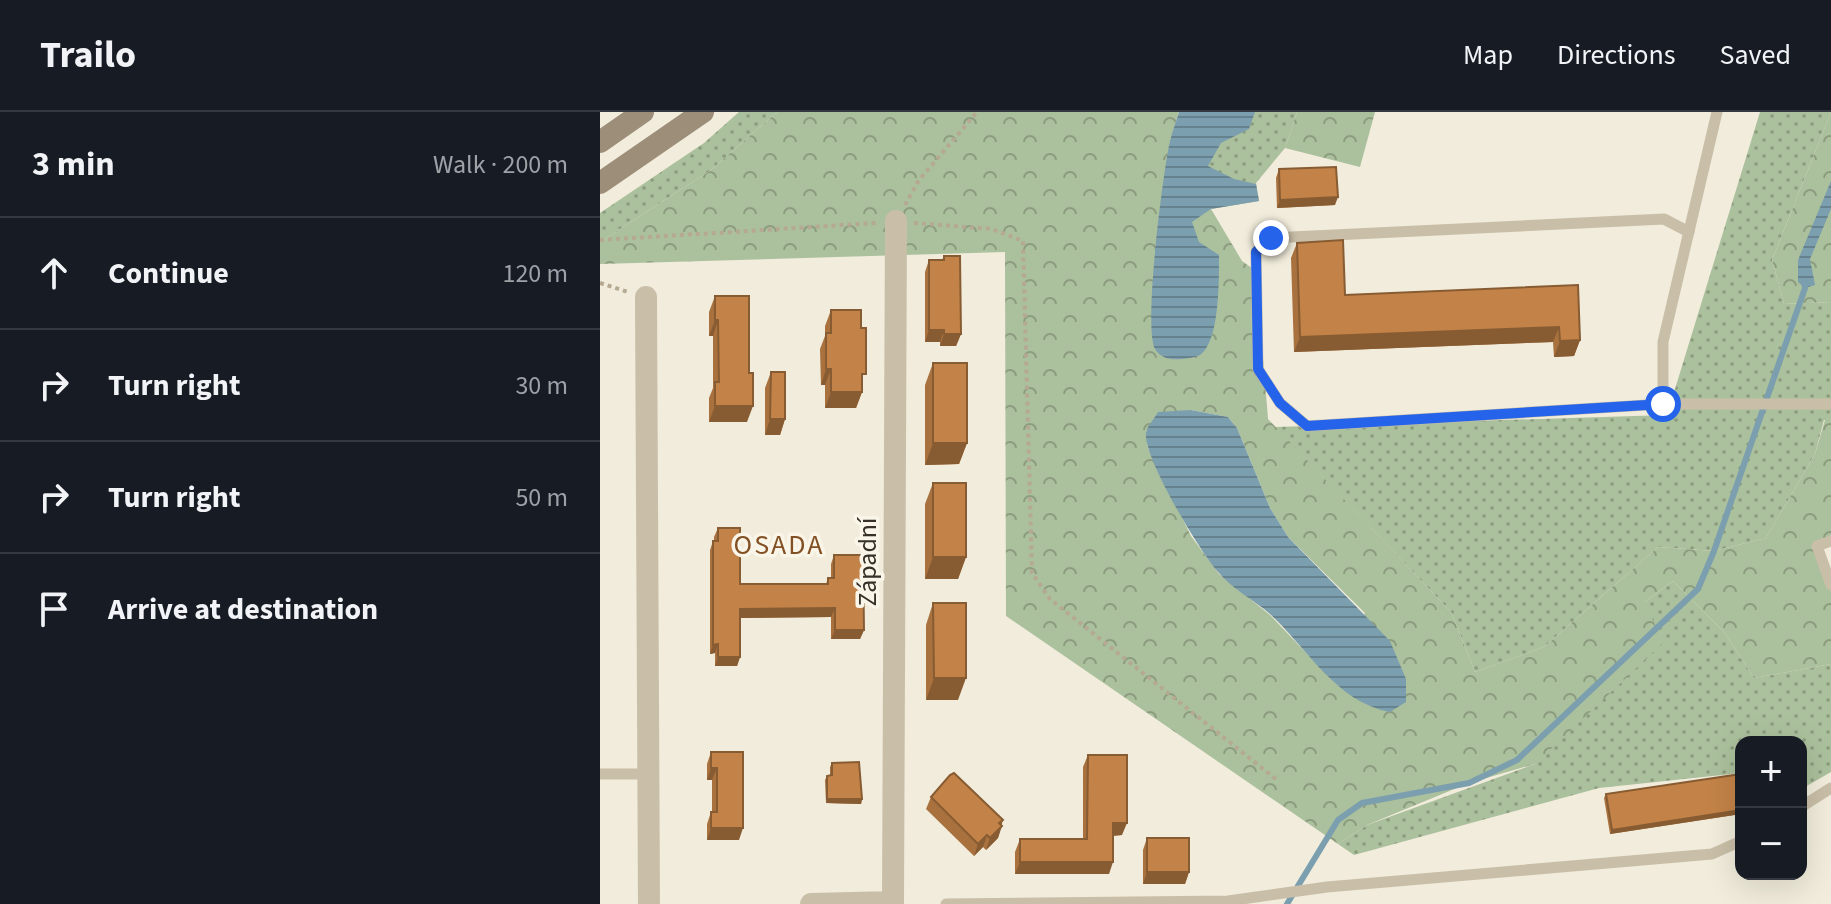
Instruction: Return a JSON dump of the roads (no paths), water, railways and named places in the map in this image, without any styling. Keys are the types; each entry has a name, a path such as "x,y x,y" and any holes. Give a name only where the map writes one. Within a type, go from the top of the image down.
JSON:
{"main road":[{"path":"600,142 643,112"},
{"path":"600,183 703,112"}],"street":[{"name":"Západní","path":"811,904 893,902 896,221"},
{"path":"646,297 649,904"}],"lane":[{"path":"1663,404 1663,342 1717,112"},
{"path":"1689,232 1664,219 1271,238 1256,252 1258,369 1280,403 1307,426 1663,404 1831,404"},
{"path":"1831,541 1817,546 1831,585"},
{"path":"600,774 648,774"},
{"path":"1807,803 1831,788"},
{"path":"946,904 1228,901 1327,887 1712,854 1735,844"}],"water":[{"path":"1179,112 1255,112 1249,129 1221,143 1208,166 1234,179 1256,184 1259,201 1211,209 1192,222 1199,242 1219,255 1217,308 1207,348 1198,356 1174,359 1164,357 1155,349 1151,312 1163,183 1170,141"},
{"path":"1831,181 1831,209 1810,259 1815,285 1805,288 1798,282 1798,260"},
{"path":"1191,410 1228,417 1237,428 1270,508 1288,537 1390,641 1406,679 1406,702 1390,712 1371,706 1338,686 1270,614 1218,572 1187,526 1147,445 1146,433 1158,412"}],"waterway":[{"path":"1287,904 1338,820 1362,803 1469,783 1517,760 1698,589 1805,288 1804,282"}],"district":[{"name":"OSADA","path":"779,545"}]}
